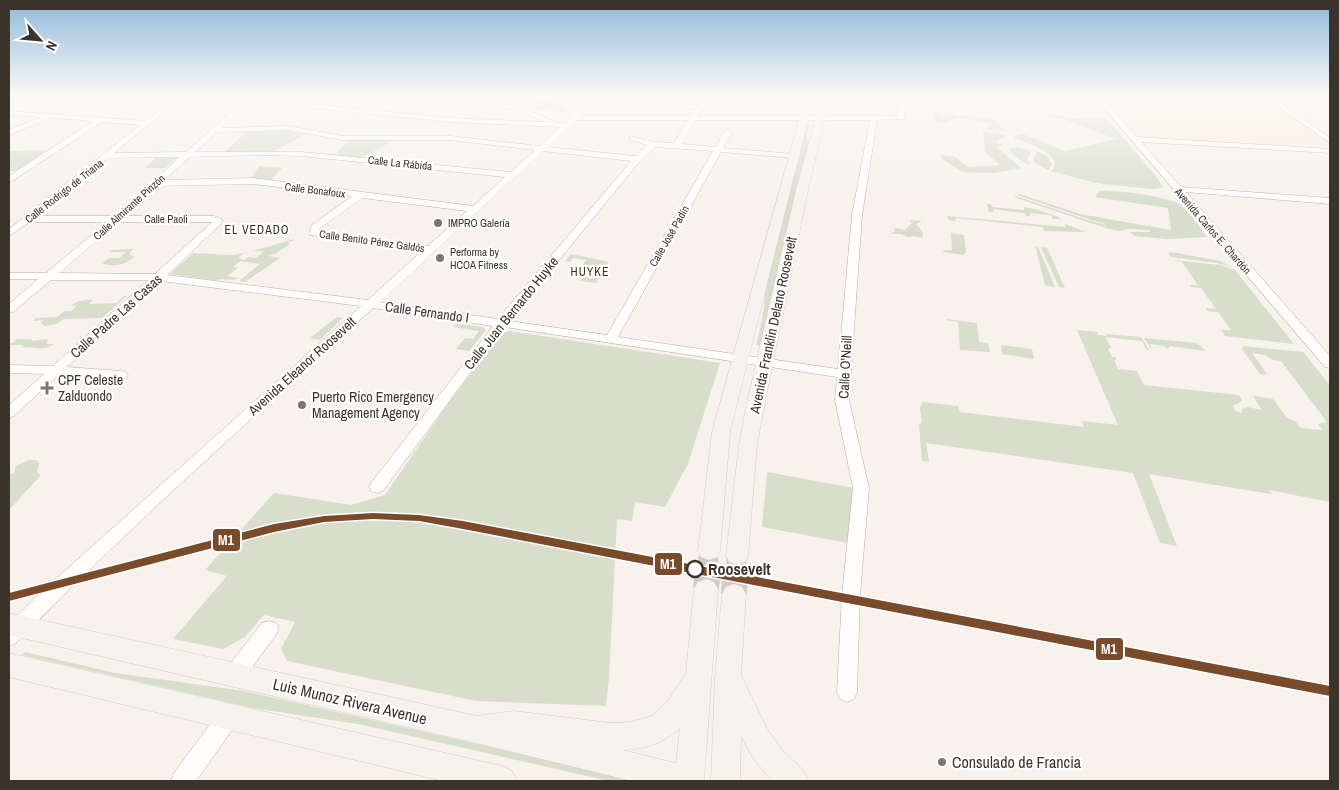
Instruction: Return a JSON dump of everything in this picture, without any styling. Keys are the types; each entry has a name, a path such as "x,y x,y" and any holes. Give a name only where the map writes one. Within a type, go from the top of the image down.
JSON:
{"main road":[{"name":"Avenida Franklin Delano Roosevelt","path":"709,551 721,432 794,156 805,133"},
{"name":"Avenida Franklin Delano Roosevelt","path":"737,556 748,445 808,133"},
{"path":"689,781 706,589"},
{"path":"726,781 728,677 734,594"},
{"name":"Luis Munoz Rivera Avenue","path":"13,629 234,675 472,728 689,781"},
{"path":"9,665 502,781"},
{"path":"472,728 512,724 580,734 619,737 634,736 660,727 673,716 686,698 699,673"},
{"path":"728,677 750,728 761,746 779,769 794,781"}],"street":[{"path":"9,180 80,133"},
{"name":"Calle Rodrigo de Triana","path":"9,233 135,133"},
{"name":"Calle Almirante Pinzón","path":"9,310 116,219 212,133"},
{"path":"317,133 342,138 450,138 637,159"},
{"name":"Avenida Eleanor Roosevelt","path":"13,629 558,133"},
{"path":"678,144 684,133"},
{"name":"Calle José Padín","path":"610,340 728,133"},
{"name":"Calle O'Neill","path":"847,692 851,595 861,488 842,400 843,374 857,215 872,133"},
{"name":"Avenida Carlos E. Chardón","path":"1128,133 1330,364"},
{"path":"1318,133 1330,141"},
{"path":"633,138 652,144 678,144 794,156"},
{"path":"1133,139 1330,151"},
{"name":"Calle Juan Bernardo Huyke","path":"376,487 501,323 637,159 652,144"},
{"name":"Calle La Rábida","path":"107,156 261,153 310,155 512,175"},
{"path":"9,173 19,173"},
{"name":"Calle Bonafoux","path":"155,183 253,181 474,209"},
{"path":"1180,192 1330,201"},
{"path":"1180,192 1330,208"},
{"name":"Calle Benito Pérez Galdós","path":"360,196 315,228 314,233 430,249"},
{"name":"Calle Paoli","path":"28,219 214,219"},
{"name":"Calle Padre Las Casas","path":"9,413 218,222 218,219 214,219"},
{"name":"Calle Fernando I","path":"9,276 158,277 371,304 843,374"},
{"path":"9,369 57,370 121,375"},
{"path":"234,675 269,628"},
{"path":"182,781 229,716"}],"shaded area":[{"path":"1136,133 1330,133 1330,149 1140,137"}],"green space":[{"path":"245,133 307,133 275,151 225,152"},
{"path":"805,133 807,133 808,146 761,346 756,345 763,316 766,284"},
{"path":"983,133 1006,135 996,142 1002,145 998,148 1021,168 994,173 962,172 942,159 941,155 954,156 968,167 1000,165 985,152"},
{"path":"1100,133 1119,133 1163,187 1154,189 1101,184 1050,171 1054,168 1055,162 1052,157 1038,147 1014,138 1023,134 1065,151 1116,139"},
{"path":"349,140 393,140 372,153 358,158 344,157 336,154"},
{"path":"1018,147 1031,151 1027,159 1031,166 1018,159 1009,150 1010,148"},
{"path":"49,150 18,170 9,172 9,151"},
{"path":"1034,150 1047,156 1052,165 1048,170 1033,162 1033,158 1037,153"},
{"path":"157,157 178,157 165,168 144,168"},
{"path":"259,166 282,168 270,181 251,178"},
{"path":"1099,191 1142,194 1176,203 1189,213 1207,237 1166,239 1135,236 1130,232 1150,232 1150,230 1129,229 1120,231 1108,229 1103,223 1017,195 1020,194 1080,214 1171,230 1168,208 1095,197"},
{"path":"1016,196 1103,224 1106,228 1014,197"},
{"path":"987,204 991,204 992,207 1024,210 1024,207 1034,209 1059,217 1061,219 1053,219 1051,215 1030,213 1030,216 1026,216 1025,213 993,209 993,212 989,212"},
{"path":"947,216 1066,227 1065,224 1086,232 1044,231 1043,227 956,218 955,221 949,220"},
{"path":"909,220 922,221 916,224 923,232 922,238 890,234 895,231 894,228 905,230 912,223"},
{"path":"951,233 964,235 966,253 964,255 943,252 944,250 952,250"},
{"path":"294,239 287,242 290,244 275,254 268,256 280,258 245,282 239,281 260,264 240,261 233,267 238,268 227,276 238,278 235,280 214,280 170,274 193,253 233,255 244,253 238,258 244,260 249,257 256,258 264,251 253,251"},
{"path":"1035,246 1038,247 1055,287 1045,285"},
{"path":"1041,247 1047,248 1065,288 1059,287"},
{"path":"133,249 129,254 134,257 127,262 118,265 102,263 110,258 120,258 126,252 110,252 112,250"},
{"path":"1172,252 1220,261 1232,267 1217,263 1171,257 1168,253"},
{"path":"571,254 609,262 603,270 606,270 596,283 580,281 593,267 583,265 586,260 573,258 570,262 565,261"},
{"path":"1172,260 1220,265 1235,270 1294,344 1225,336 1221,330 1231,330 1218,312 1208,311 1206,308 1216,309 1201,288 1191,287 1190,285 1198,285 1182,262"},
{"path":"124,296 127,296 102,318 64,319 56,324 44,326 41,323 44,320 33,321 36,318 57,317 64,311 72,311 76,306 71,306 81,301 93,300 89,304 117,303"},
{"path":"337,317 343,318 320,340 310,338"},
{"path":"947,319 977,323 979,342 988,343 990,352 960,350 958,322"},
{"path":"451,323 482,327 486,330 469,351 456,349 465,338 473,339 479,331 453,327 456,324"},
{"path":"1077,330 1097,332 1098,335 1107,336 1106,334 1141,337 1149,350 1146,349 1142,341 1105,337 1111,348 1108,349 1112,357 1115,357 1117,360 1114,360 1118,369 1137,371 1144,385 1239,395 1242,401 1233,406 1235,411 1242,413 1242,409 1247,407 1262,410 1253,396 1273,399 1287,418 1295,421 1301,428 1322,430 1318,424 1327,422 1281,361 1272,360 1265,355 1252,353 1267,374 1260,374 1242,349 1243,346 1303,352 1330,385 1330,502 1269,490 1271,494 1149,474 1177,546 1160,543 1133,473 926,443 929,462 922,461 919,424 922,423 920,407 923,402 958,406 960,412 1084,427 1082,421 1118,425"},
{"path":"509,331 720,363 688,464 665,507 635,502 632,521 617,519 606,706 476,701 287,661 281,649 295,622 264,615 245,637 223,649 173,639 227,576 205,570 274,493 351,505 385,495 447,405 501,334"},
{"path":"1144,338 1197,343 1206,351 1169,346 1169,348 1166,348 1150,344 1152,350"},
{"path":"17,339 32,339 31,341 46,339 48,341 46,344 54,344 39,348 9,345 9,343 13,343"},
{"path":"1001,345 1032,349 1034,359 1002,354"},
{"path":"29,460 36,460 39,463 37,473 41,475 9,510 9,475 14,473 16,466"},
{"path":"767,472 854,488 848,543 762,527"},
{"path":"25,652 115,673 244,691 639,781 609,781 358,724 253,708 22,655"}],"tunnel":[{"path":"707,577 709,551"},
{"path":"735,577 737,556"},
{"path":"706,589 707,576"},
{"path":"734,594 735,576"}],"transit line":[{"name":"M1","path":"9,597 274,528 324,519 373,516 419,518 1330,691"}],"place":[{"name":"IMPRO Galería","path":"438,223"},
{"name":"Performa by HCOA Fitness","path":"440,258"},
{"name":"CPF Celeste Zalduondo","path":"47,388"},
{"name":"Puerto Rico Emergency Management Agency","path":"302,405"},
{"name":"Roosevelt","path":"695,569"},
{"name":"Consulado de Francia","path":"942,762"}],"district":[{"name":"EL VEDADO","path":"257,230"},
{"name":"HUYKE","path":"590,272"}]}
